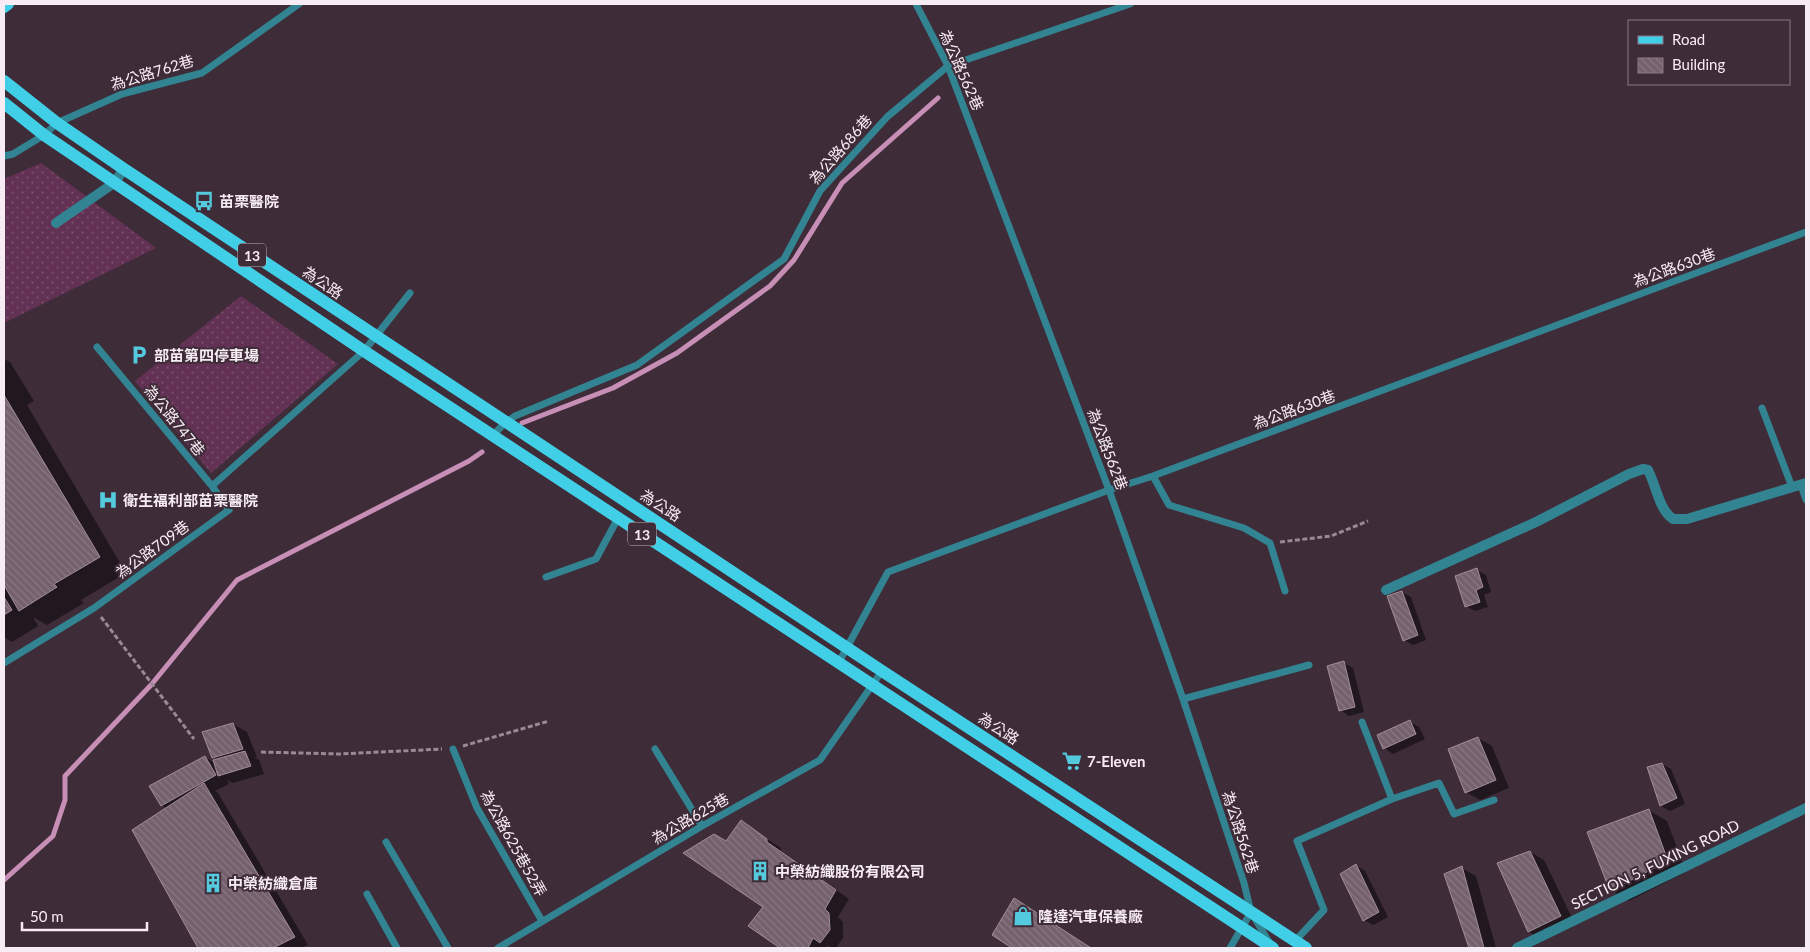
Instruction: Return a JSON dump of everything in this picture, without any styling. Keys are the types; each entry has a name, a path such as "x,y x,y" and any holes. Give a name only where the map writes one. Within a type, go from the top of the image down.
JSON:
{"main road":[{"path":"4,7 8,4"},
{"name":"為公路","path":"4,81 57,123 124,169 505,423 1306,948"},
{"name":"13","path":"4,103 44,135 364,351 1272,948"}],"street":[{"path":"56,223 114,183 124,169"},
{"path":"1386,590 1536,522 1643,469 1648,470 1655,482 1662,506 1674,519 1687,519 1800,485"},
{"name":"SECTION 5, FUXING ROAD","path":"1517,948 1806,808"}],"lane":[{"name":"為公路762巷","path":"4,156 13,154 44,135 57,123 122,94 202,73 299,4"},
{"name":"為公路562巷","path":"916,4 948,66 1109,490 1183,700 1244,884 1251,912 1272,948"},
{"name":"為公路686巷","path":"492,436 515,416 637,365 784,259 820,191 887,117 948,66 1130,4"},
{"name":"為公路630巷","path":"839,662 888,572 1109,490 1153,476 1806,232"},
{"path":"212,486 364,351 410,293"},
{"name":"為公路747巷","path":"97,347 212,486"},
{"path":"1762,408 1806,500"},
{"path":"1153,476 1168,505 1244,528 1270,544 1285,591"},
{"name":"為公路709巷","path":"4,663 94,608 229,510 212,486"},
{"path":"546,577 596,559 618,518"},
{"path":"1183,700 1309,665"},
{"name":"為公路625巷","path":"498,948 702,826 820,760 882,671"},
{"path":"1362,722 1392,799"},
{"name":"為公路625巷52弄","path":"453,749 477,808 542,921"},
{"path":"655,749 702,826"},
{"path":"1295,941 1324,910 1296,841 1392,799 1439,783 1454,814 1494,800"},
{"path":"386,842 448,948"},
{"path":"366,894 396,948"},
{"path":"1230,948 1251,912"}],"path":[{"path":"1270,544 1331,536 1368,521"},
{"path":"94,608 194,740"},
{"path":"261,752 339,754 453,749 549,721"}],"shaded area":[{"path":"41,163 156,248 4,323 4,179"},
{"path":"241,296 338,364 211,473 135,381"}],"building":[{"path":"4,395 100,557 54,584 57,587 19,611 4,585"},
{"path":"1477,568 1483,587 1476,590 1480,602 1465,607 1455,576"},
{"path":"1402,591 1418,635 1403,641 1387,596"},
{"path":"4,597 12,610 4,615"},
{"path":"1344,661 1355,707 1339,711 1327,666"},
{"path":"1410,720 1416,734 1383,749 1377,735"},
{"path":"233,723 243,749 212,758 202,732"},
{"path":"1478,737 1496,780 1465,793 1448,749"},
{"path":"245,751 251,766 218,776 213,760"},
{"path":"205,756 216,775 161,806 149,786"},
{"path":"1662,763 1677,798 1660,806 1647,767"},
{"name":"中榮紡織倉庫","path":"204,783 295,937 273,948 198,948 132,830"},
{"path":"1649,809 1668,861 1610,891 1587,832"},
{"name":"中榮紡織股份有限公司","path":"741,820 767,839 767,842 836,890 825,909 829,913 830,930 820,943 813,938 808,948 780,948 748,926 763,907 683,853 714,834 726,841"},
{"path":"1530,851 1561,916 1528,932 1497,863"},
{"path":"1356,864 1379,912 1363,921 1340,874"},
{"path":"1462,866 1484,948 1469,948 1444,874"},
{"name":"隆達汽車保養廠","path":"1014,898 1091,948 1012,948 992,935"}],"waterway":[{"path":"522,423 613,388 677,353 770,286 794,260 842,183 938,98"},
{"path":"4,880 53,836 65,800 65,776 151,685 237,580 469,461 482,452"}],"place":[{"name":"苗栗醫院","path":"204,201"},
{"name":"部苗第四停車場","path":"139,355"},
{"name":"衛生福利部苗栗醫院","path":"108,500"},
{"name":"7-Eleven","path":"1072,761"},
{"name":"中榮紡織股份有限公司","path":"760,871"},
{"name":"中榮紡織倉庫","path":"213,883"},
{"name":"隆達汽車保養廠","path":"1023,916"}]}
